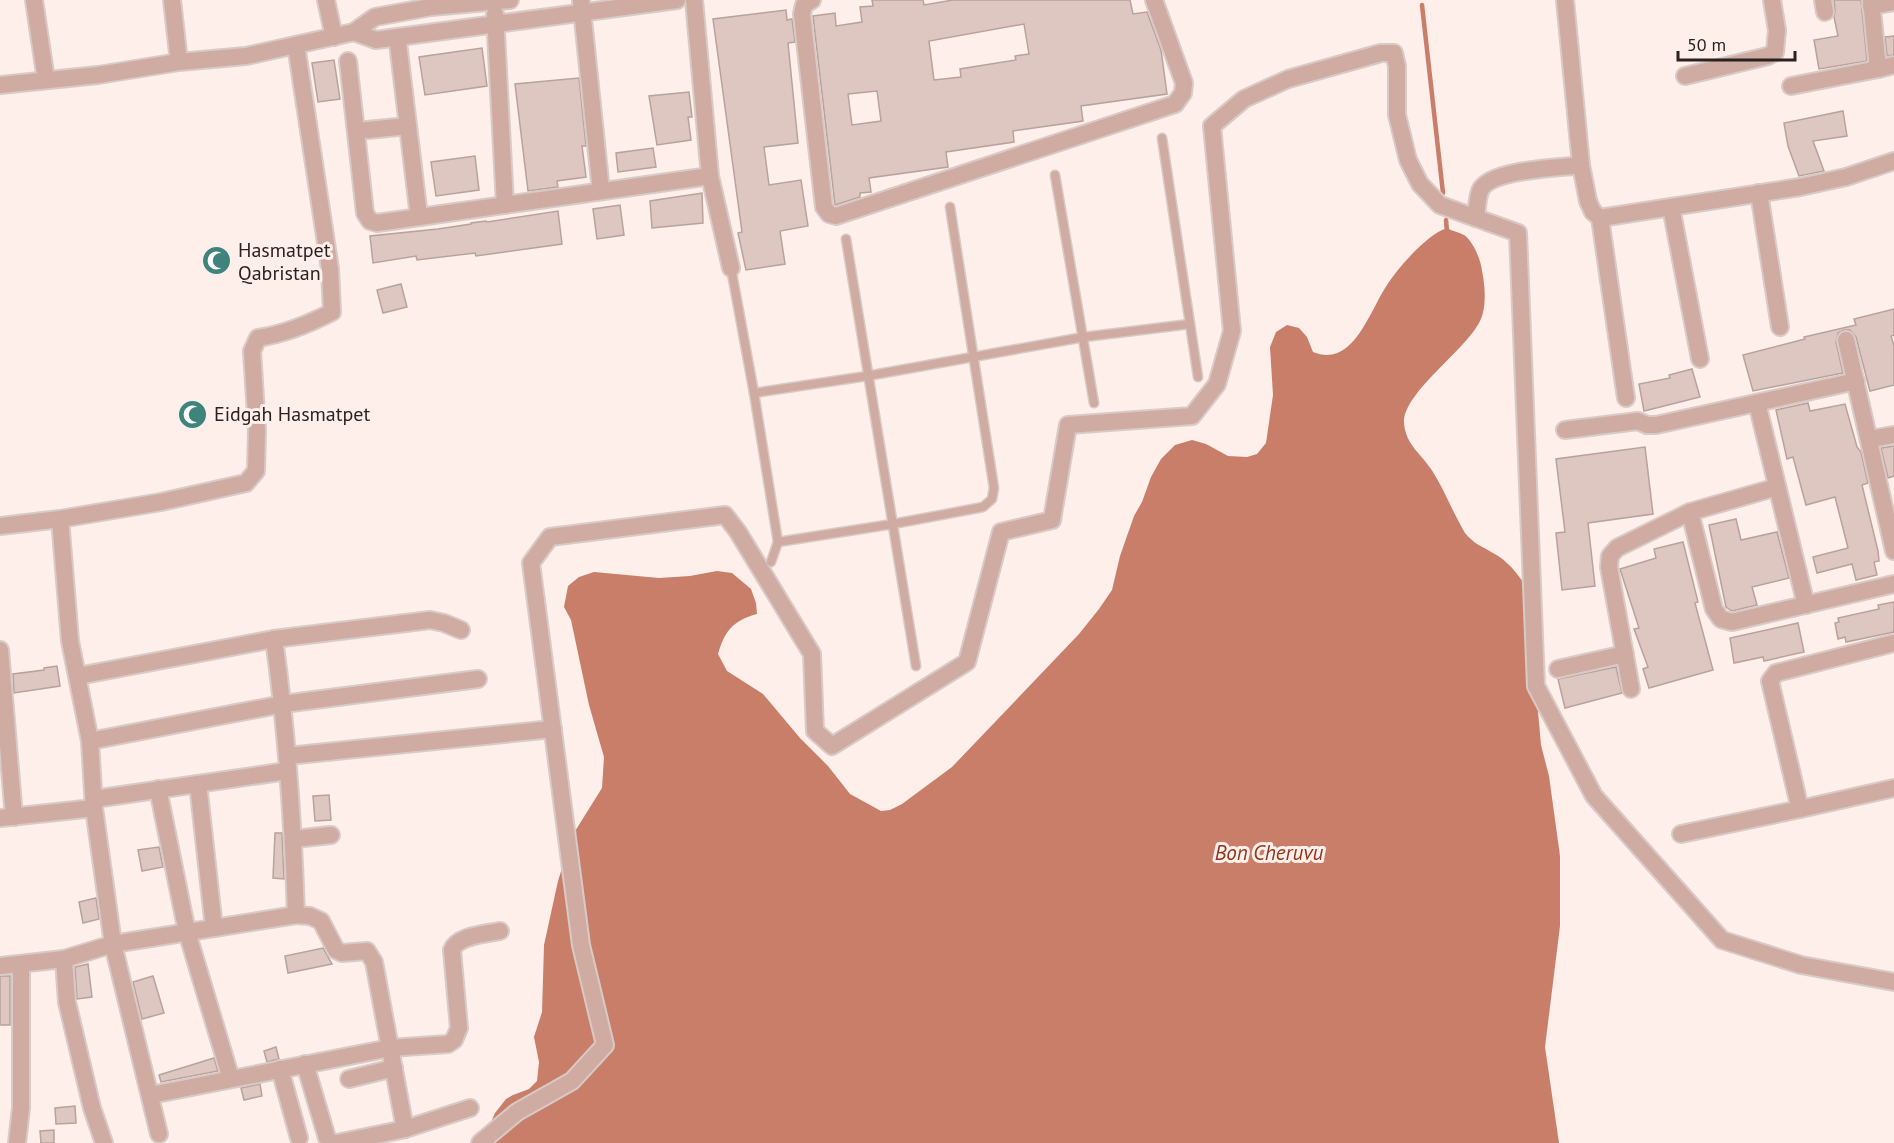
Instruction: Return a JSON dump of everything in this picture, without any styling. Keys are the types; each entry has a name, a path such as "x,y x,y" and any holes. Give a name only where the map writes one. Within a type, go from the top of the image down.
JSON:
{"street":[{"path":"34,0 46,81"},
{"path":"172,0 179,62"},
{"path":"326,0 334,37"},
{"path":"354,32 376,40 496,24 581,6 677,0"},
{"path":"694,0 710,176 731,268"},
{"path":"812,0 804,5 803,25 824,207 829,214 836,216 1175,104 1183,93 1184,83 1154,0"},
{"path":"1565,0 1581,165 1588,201 1593,212 1600,218 1626,398"},
{"path":"1685,76 1768,56 1775,52 1777,30 1772,0"},
{"path":"0,86 98,75 179,62 246,56 354,32 375,17 431,4 502,1 496,24 505,205"},
{"path":"1791,86 1886,67 1871,3 1894,2"},
{"path":"581,6 601,191"},
{"path":"399,37 419,217"},
{"path":"0,526 60,519 213,491 246,483 256,471 257,430 252,351 258,338 278,335 332,312 330,269 296,45"},
{"path":"480,1143 517,1112 572,1081 605,1045 581,945 531,563 550,537 725,515 738,532 812,654 815,731 832,746 967,662 1001,532 1052,520 1068,425 1192,416 1217,384 1232,331 1212,126 1244,99 1288,79 1381,53 1394,53 1397,66 1397,115 1408,160 1420,184 1440,205 1518,233 1536,686 1594,796 1722,940 1801,965 1894,982"},
{"path":"348,61 365,213 370,221 377,223 710,176"},
{"path":"357,131 408,126"},
{"path":"1600,218 1846,177 1894,161"},
{"path":"1476,218 1481,189 1493,179 1509,174 1581,165"},
{"path":"1759,193 1780,327"},
{"path":"1671,207 1700,359"},
{"path":"1846,340 1892,529 1894,551"},
{"path":"1565,430 1638,421 1647,425 1656,425 1856,381"},
{"path":"1757,403 1806,605"},
{"path":"1870,439 1894,435"},
{"path":"1631,689 1609,567 1610,556 1617,548 1690,512 1776,487"},
{"path":"1690,512 1714,609 1721,619 1732,622 1894,584"},
{"path":"60,519 70,640 90,741 94,804 113,944 159,1134"},
{"path":"78,676 274,639 430,620 461,630"},
{"path":"274,639 283,704 294,839 296,915"},
{"path":"1800,808 1770,681 1776,673 1894,643"},
{"path":"0,650 7,818 94,804 158,789 198,784 287,764 553,729"},
{"path":"1558,669 1625,654"},
{"path":"90,741 283,704 478,679"},
{"path":"198,784 213,928"},
{"path":"1681,834 1894,788"},
{"path":"158,789 187,932 231,1079"},
{"path":"294,839 331,835"},
{"path":"0,966 64,959 113,944 187,932 296,915 310,916 321,921 336,950 342,953 364,951 371,955 405,1129"},
{"path":"151,1095 390,1048 448,1044 454,1040 459,1028 452,950 454,945 462,939 501,931"},
{"path":"64,959 67,1002 92,1108 104,1143"},
{"path":"17,1143 21,1108 21,964"},
{"path":"305,1064 330,1142 336,1143 405,1129 470,1108"},
{"path":"349,1079 394,1068"},
{"path":"280,1069 299,1138"}],"lane":[{"path":"1162,138 1198,377"},
{"path":"1055,175 1094,403"},
{"path":"778,542 893,525 982,507 992,499 994,488 950,207"},
{"path":"846,239 916,666"},
{"path":"731,268 778,542 771,562"},
{"path":"754,393 867,376 1084,337 1190,324"}],"water":[{"name":"Bon Cheruvu","path":"1447,228 1464,235 1476,251 1484,283 1484,309 1473,332 1414,398 1407,410 1404,422 1407,437 1433,472 1465,533 1474,542 1508,564 1527,588 1541,745 1549,776 1560,856 1560,926 1545,1047 1559,1143 482,1143 495,1113 506,1099 529,1089 537,1081 539,1062 534,1037 542,1012 544,945 558,881 572,836 602,788 604,757 589,705 571,620 564,607 568,586 579,577 594,572 659,578 717,571 732,573 751,589 757,614 741,620 727,633 718,654 727,671 763,694 850,794 881,811 890,810 902,804 952,767 1079,634 1099,609 1112,590 1120,556 1151,477 1161,459 1175,445 1192,440 1206,444 1228,456 1247,457 1257,454 1266,443 1273,395 1270,347 1276,332 1287,325 1299,328 1307,337 1313,352 1327,355 1339,352 1350,345 1359,334 1398,270 1422,244"}],"building":[{"path":"872,0 923,0 924,5 953,0 1130,0 1133,14 1147,12 1161,50 1167,94 1081,106 1083,121 1013,131 1014,142 946,152 948,167 869,178 871,192 860,193 860,197 835,205 813,16 835,13 836,26 862,22 860,7 873,6","holes":["1024,24 1029,54 1015,56 1016,60 960,69 961,77 934,80 929,41","877,91 881,121 852,125 848,94"]},
{"path":"1834,0 1861,0 1867,61 1819,69 1814,40 1838,36 1834,17"},
{"path":"786,10 787,20 792,19 795,42 788,43 798,143 764,147 769,185 801,180 808,226 780,231 785,264 746,270 738,233 742,232 713,19"},
{"path":"1894,36 1894,55 1887,56 1885,37"},
{"path":"482,48 487,86 425,95 419,57"},
{"path":"334,60 340,99 318,102 312,63"},
{"path":"579,78 586,146 582,146 586,177 557,181 558,187 528,191 515,84"},
{"path":"689,92 692,117 688,117 691,140 657,145 649,96"},
{"path":"1843,111 1847,136 1813,141 1824,171 1799,176 1788,146 1784,123"},
{"path":"653,148 656,167 618,172 616,153"},
{"path":"475,156 479,190 436,196 431,162"},
{"path":"702,193 703,223 652,228 650,201"},
{"path":"620,205 624,235 597,239 593,209"},
{"path":"558,211 562,244 476,256 475,253 417,260 416,256 373,263 370,236 438,229"},
{"path":"401,284 407,307 383,313 377,290"},
{"path":"1894,309 1894,335 1891,336 1894,345 1894,385 1870,391 1856,337 1850,330 1844,330 1838,333 1836,342 1843,373 1753,391 1743,355 1856,325 1854,319"},
{"path":"1692,369 1700,397 1644,411 1639,384 1670,378 1669,375"},
{"path":"1808,403 1810,411 1845,404 1857,447 1861,452 1868,483 1862,485 1878,551 1879,561 1874,562 1877,575 1856,580 1852,564 1817,573 1813,557 1848,548 1835,497 1806,505 1793,457 1787,459 1776,410"},
{"path":"1894,446 1894,476 1888,478 1881,448"},
{"path":"1645,447 1653,514 1588,523 1595,586 1562,590 1556,533 1565,532 1556,459"},
{"path":"1736,519 1741,540 1777,532 1789,578 1752,587 1757,605 1732,611 1726,607 1709,525"},
{"path":"1683,542 1698,602 1695,603 1713,670 1649,688 1643,669 1648,667 1634,629 1639,628 1620,569 1656,558 1654,549"},
{"path":"1894,602 1894,632 1846,642 1845,637 1838,639 1835,623 1839,622 1838,618 1879,609 1878,605"},
{"path":"1798,623 1804,652 1764,661 1763,657 1734,663 1730,638"},
{"path":"57,666 60,686 14,693 13,674"},
{"path":"1616,667 1622,693 1565,708 1558,679"},
{"path":"329,795 331,820 315,821 313,796"},
{"path":"275,833 282,833 284,879 273,878"},
{"path":"159,847 163,867 142,871 138,850"},
{"path":"96,898 99,919 83,923 79,902"},
{"path":"323,948 332,964 288,973 285,956"},
{"path":"88,964 92,997 77,999 75,967"},
{"path":"0,976 10,976 10,1025 0,1025"},
{"path":"153,976 164,1013 142,1019 133,982"},
{"path":"276,1047 279,1059 267,1062 264,1051"},
{"path":"214,1058 218,1071 161,1082 159,1075"},
{"path":"260,1084 262,1096 244,1100 241,1088"},
{"path":"75,1106 76,1123 56,1124 55,1108"},
{"path":"54,1130 54,1143 41,1143 40,1131"}],"waterway":[{"path":"1422,5 1443,193"},
{"path":"1446,220 1447,232"}],"place":[{"name":"Hasmatpet Qabristan","path":"217,261"},
{"name":"Eidgah Hasmatpet","path":"193,414"}]}
